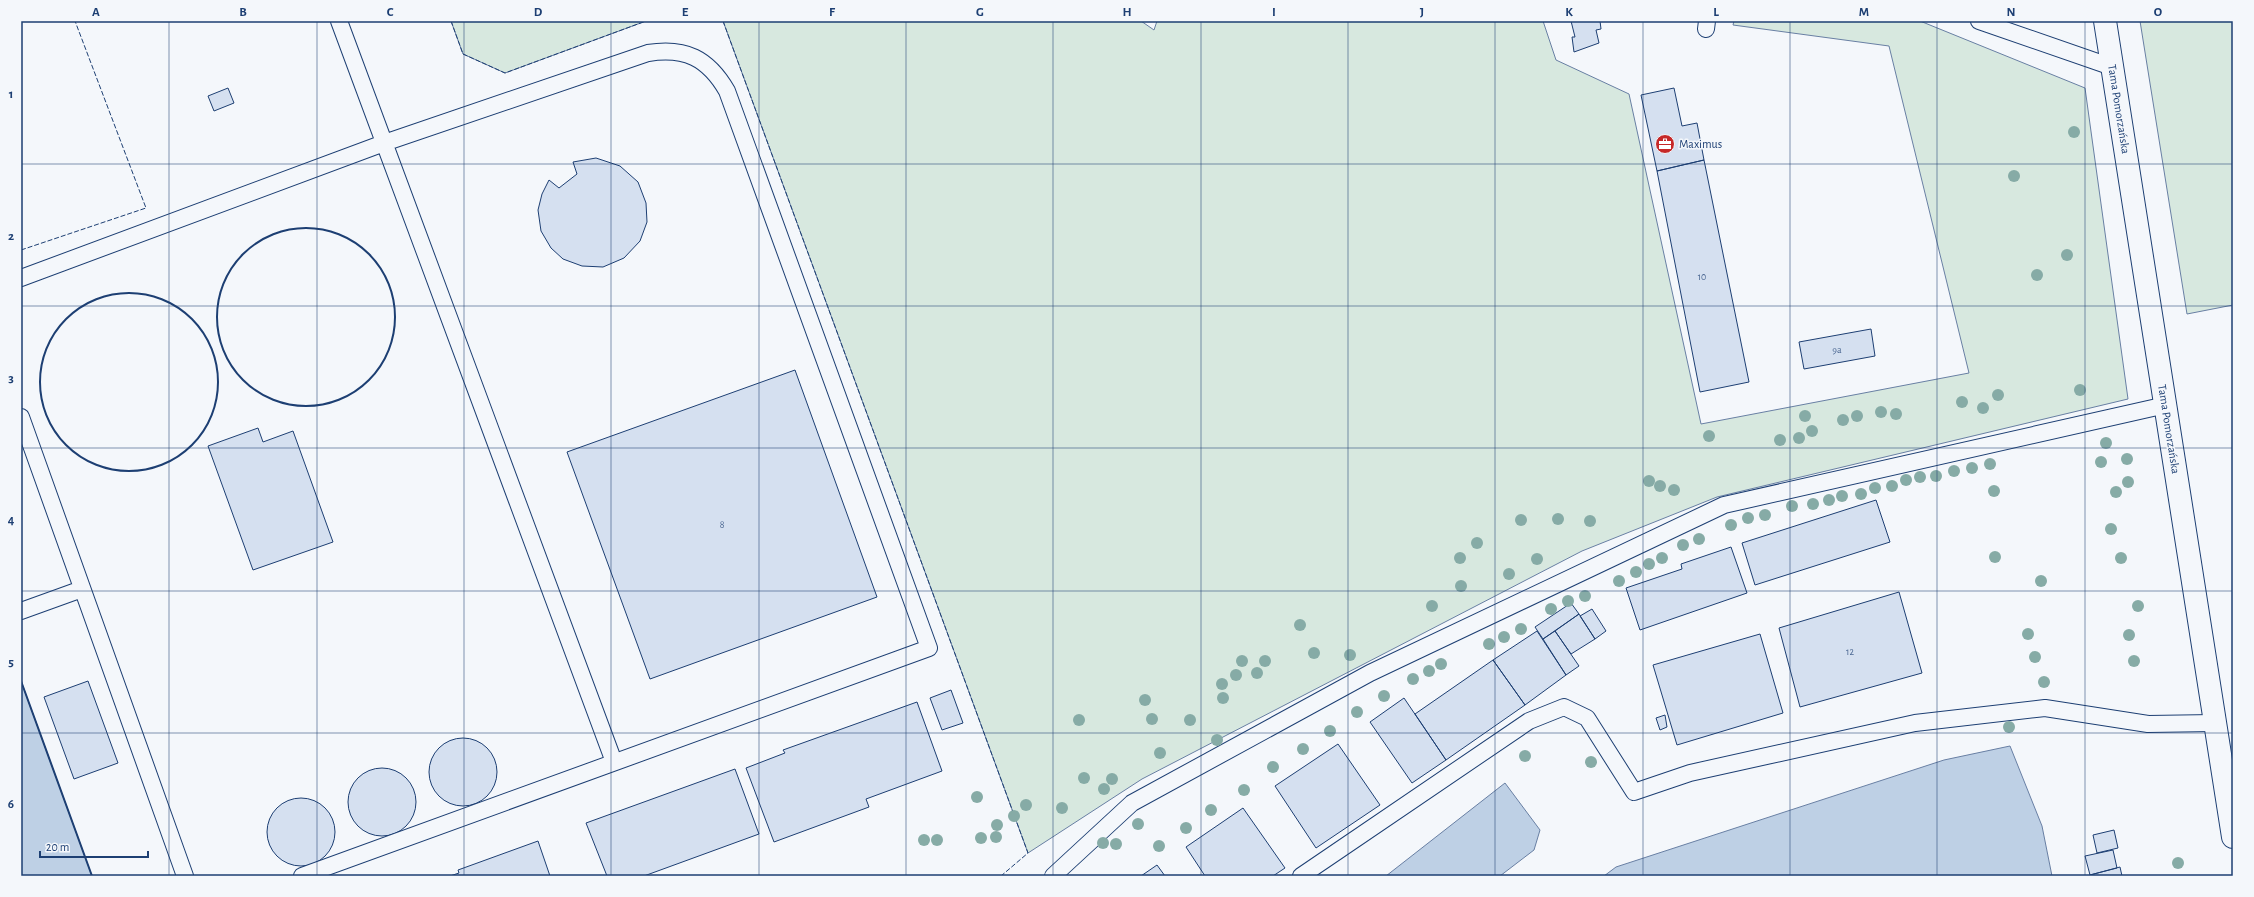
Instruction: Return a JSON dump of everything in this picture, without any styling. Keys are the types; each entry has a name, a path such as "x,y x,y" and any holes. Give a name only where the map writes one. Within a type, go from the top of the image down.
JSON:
{"street":[{"name":"Tama Pomorzańska","path":"2105,21 2233,837"}],"lane":[{"path":"339,21 614,762"},
{"path":"1979,21 2112,68"},
{"path":"21,278 384,142 648,53 666,50 683,52 701,61 718,75 727,90 929,648 302,876"},
{"path":"1053,876 1132,803 1370,673 1724,505 2166,405"},
{"path":"21,417 185,876"},
{"path":"21,611 82,589"},
{"path":"1301,876 1529,721 1564,707 1587,718 1634,792 1690,773 1915,723 2045,708 2148,724 2214,723"}],"shaded area":[{"path":"451,21 646,21 505,73 463,54"},
{"path":"723,21 1141,21 1154,30 1157,21 1543,21 1556,60 1629,94 1701,424 1969,373 1889,46 1733,25 1734,21 1920,21 2085,88 2128,399 1717,497 1582,551 1142,779 1028,853"},
{"path":"2140,21 2233,21 2233,305 2187,314"}],"water":[{"path":"21,681 92,876 21,876"},
{"path":"2010,746 2042,826 2052,876 1604,876 1616,867 1944,760"},
{"path":"1505,783 1540,830 1534,850 1500,876 1386,876"}],"building":[{"path":"1571,21 1600,21 1601,29 1596,30 1599,43 1574,52 1572,37 1575,37"},
{"path":"228,88 234,103 214,111 208,96"},
{"path":"1674,88 1682,126 1697,123 1704,160 1657,171 1641,95"},
{"path":"596,158 620,166 638,182 646,203 647,222 640,241 624,258 603,267 582,266 563,259 551,248 541,231 538,210 542,194 549,180 559,188 577,174 573,162"},
{"path":"1704,160 1749,382 1700,392 1657,171"},
{"path":"1871,329 1875,356 1804,369 1799,342"},
{"path":"795,370 877,597 650,679 567,452"},
{"path":"258,428 263,442 293,431 333,542 253,570 208,446"},
{"path":"1876,500 1890,542 1755,585 1742,543"},
{"path":"1731,547 1747,593 1640,630 1626,588 1682,569 1681,564"},
{"path":"1899,592 1922,673 1800,707 1779,628"},
{"path":"1571,603 1579,614 1543,639 1535,627"},
{"path":"1592,609 1606,631 1595,639 1580,616"},
{"path":"1579,614 1595,639 1571,654 1555,631"},
{"path":"1537,631 1566,675 1525,705 1493,660"},
{"path":"1555,631 1579,666 1566,675 1543,639"},
{"path":"1760,634 1783,713 1677,745 1653,665"},
{"path":"1493,660 1525,705 1446,760 1415,714"},
{"path":"88,681 118,763 74,779 44,697"},
{"path":"951,690 963,723 942,730 930,698"},
{"path":"1404,698 1446,760 1412,783 1370,722"},
{"path":"917,702 942,771 866,799 869,807 774,842 746,768 785,753 783,750"},
{"path":"1665,715 1667,727 1660,730 1656,718"},
{"path":"463,738 476,741 487,748 494,759 497,772 494,785 487,796 476,803 463,806 450,803 439,796 432,785 429,772 432,759 439,748 450,741"},
{"path":"1338,744 1380,805 1316,848 1275,786"},
{"path":"382,768 395,771 406,778 413,789 416,802 413,815 406,826 395,833 382,836 369,833 358,826 351,815 348,802 351,789 358,778 369,771"},
{"path":"735,769 759,834 644,876 607,876 586,823"},
{"path":"301,798 314,801 325,808 332,819 335,832 332,845 325,856 314,863 301,866 288,863 277,856 270,845 267,832 270,819 277,808 288,801"},
{"path":"1243,808 1285,868 1273,876 1205,876 1186,847"},
{"path":"2114,830 2118,848 2097,853 2093,835"},
{"path":"538,841 550,876 450,876 459,873 458,870"},
{"path":"2113,850 2117,868 2090,875 2085,856"},
{"path":"1157,865 1165,876 1141,876"},
{"path":"2120,867 2122,876 2090,876 2090,875"}],"fence":[{"path":"21,250 146,208 75,21"},
{"path":"451,21 463,54 505,73 646,21"},
{"path":"723,21 1028,853 1001,876"}],"wall":[{"path":"306,228 323,230 340,235 355,243 369,254 380,268 388,283 393,300 395,317 393,334 388,351 380,366 369,380 355,391 340,399 323,404 306,406 289,404 272,399 257,391 243,380 232,366 224,351 219,334 217,317 219,300 224,283 232,268 243,254 257,243 272,235 289,230 306,228"},
{"path":"129,293 146,295 163,300 178,308 192,319 203,333 211,348 216,365 218,382 216,399 211,416 203,431 192,445 178,456 163,464 146,469 129,471 112,469 95,464 80,456 66,445 55,431 47,416 42,399 40,382 42,365 47,348 55,333 66,319 80,308 95,300 112,295 129,293"},
{"path":"21,681 92,876"}],"place":[{"name":"Maximus","path":"1665,144"}]}
